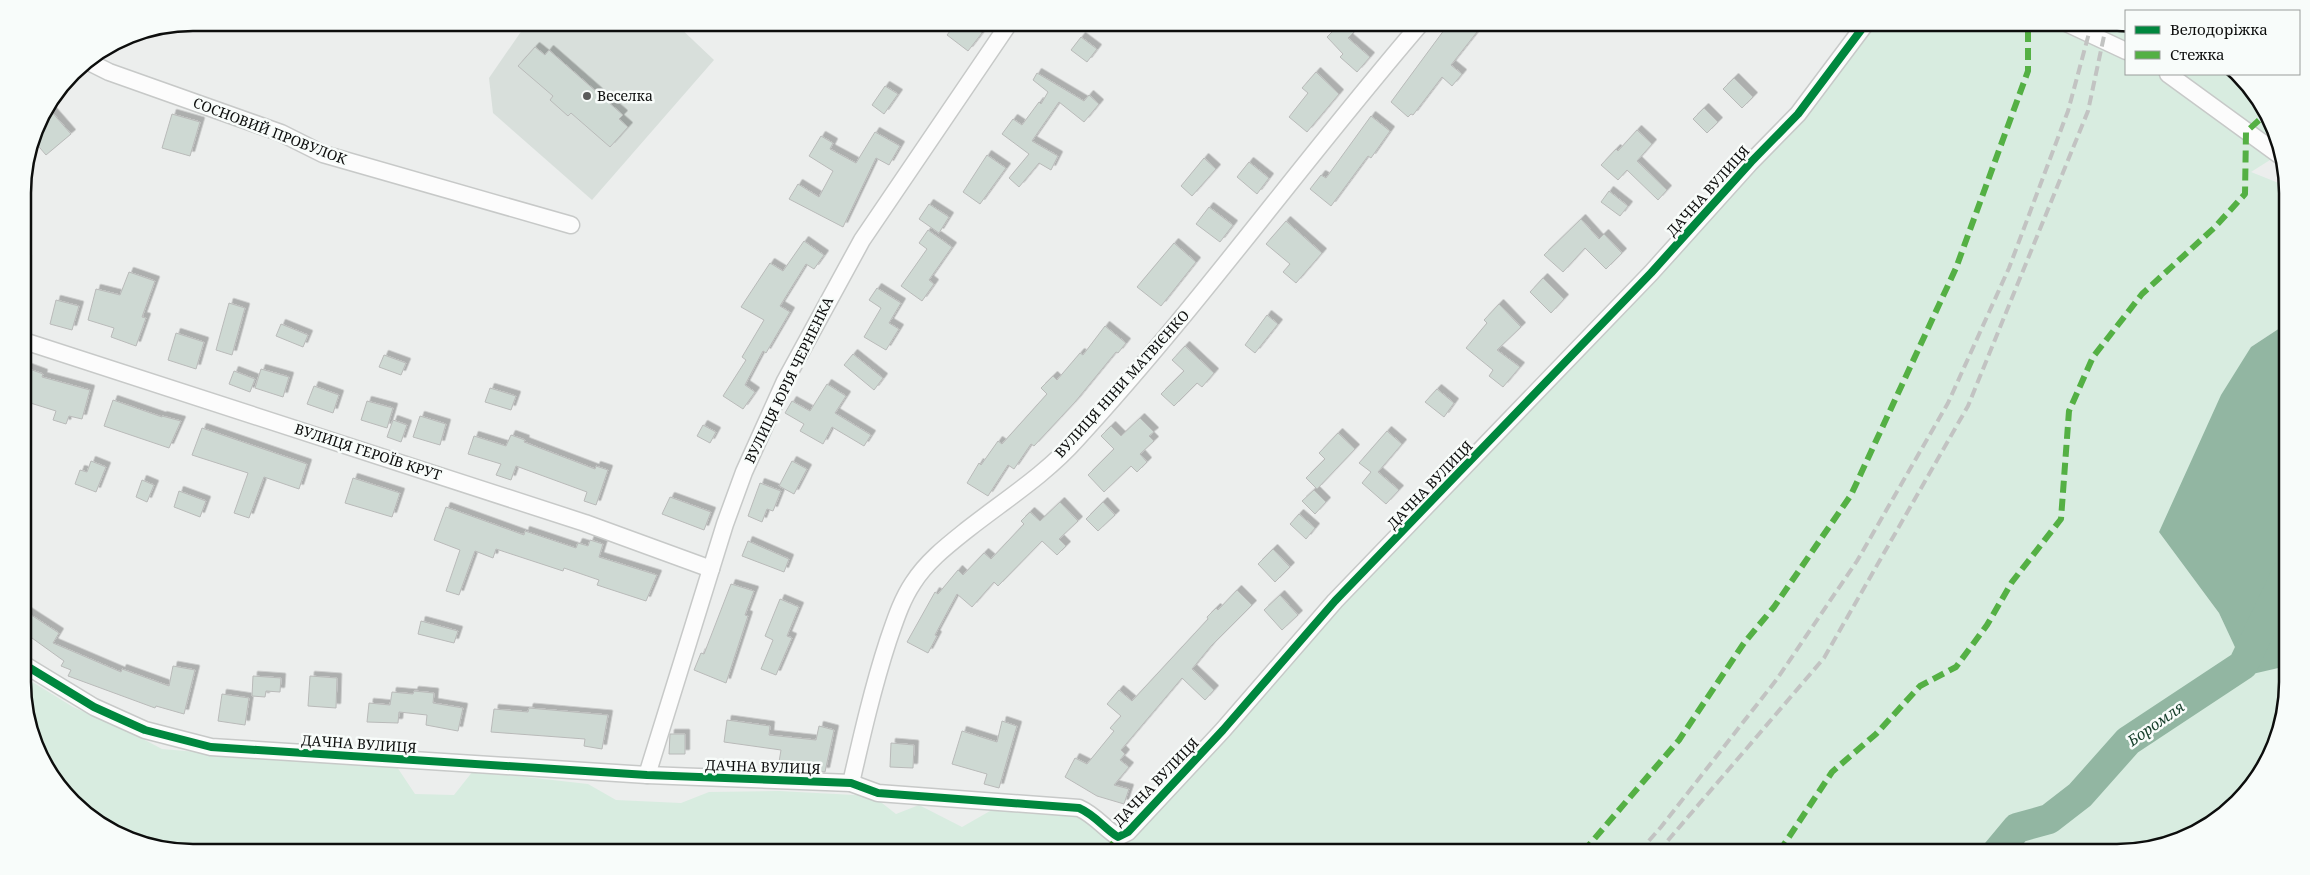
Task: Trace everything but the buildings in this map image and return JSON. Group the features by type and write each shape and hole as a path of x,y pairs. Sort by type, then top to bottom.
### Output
{"street":[{"name":"ВУЛИЦЯ ЮРІЯ ЧЕРНЕНКА","path":"647,774 711,569 744,472 785,381 826,302 862,240 1004,31"},
{"name":"ВУЛИЦЯ НІНИ МАТВІЄНКО","path":"851,782 879,668 900,608 913,582 934,557 1055,461 1076,440 1182,318 1351,105 1414,31"},
{"name":"ДАЧНА ВУЛИЦЯ","path":"31,669 94,707 136,726 211,747 647,774 851,782 878,793 1079,808 1091,813 1105,829 1118,837 1128,832 1223,730 1336,601 1651,274 1751,162 1798,114 1860,31"},
{"path":"2084,31 2125,50"},
{"name":"СОСНОВИЙ ПРОВУЛОК","path":"95,65 109,72 281,133 323,154 571,225"},
{"path":"2169,75 2272,150"},
{"name":"ВУЛИЦЯ ГЕРОЇВ КРУТ","path":"32,343 585,523 711,569"}],"shaded area":[{"name":"Веселка","path":"521,31 683,31 714,60 592,200 493,113 489,78"},
{"path":"1866,31 2125,32 2125,75 2226,75 2251,103 2262,122 2274,157 2251,172 2278,183 2279,329 2251,347 2159,532 2219,613 2248,674 2279,668 2277,702 2273,723 2262,753 2251,772 2231,796 2198,822 2148,841 2127,843 194,844 173,842 142,835 122,827 103,816 87,803 59,772 48,753 34,713 31,681 73,707 126,730 162,749 293,760 395,764 415,794 454,795 473,771 588,784 616,800 681,803 709,792 779,791 873,796 896,814 919,805 962,827 997,807 1084,816 1108,841 1127,842"},
{"path":"2279,329 2279,668 2248,675 2219,613 2159,532 2221,395 2251,347"}],"waterway":[{"name":"Боромля","path":"2004,843 2017,828 2049,819 2080,795 2128,741 2243,665 2279,590"}],"railway":[{"path":"1647,843 1777,679 1857,561 1948,403 2009,268 2068,111 2090,31"},
{"path":"1665,843 1824,658 1968,406 2088,111 2105,31"}],"marked path":[{"path":"1590,843 1679,740 1744,643 1774,607 1851,495 1956,268 2028,71 2028,31"},
{"path":"1785,843 1832,772 1876,734 1920,686 1956,667 1987,625 2012,582 2061,519 2069,411 2093,357 2142,294 2214,228 2245,194 2246,132 2260,119"},
{"path":"1113,844 1118,837"}],"cycle path":[{"path":"31,669 94,707 145,730 211,747 647,775 851,783 878,793 1079,808 1090,814 1118,837 1128,832 1223,730 1335,601 1651,273 1751,162 1798,114 1860,31"}],"place":[{"name":"Веселка","path":"587,96"}]}
